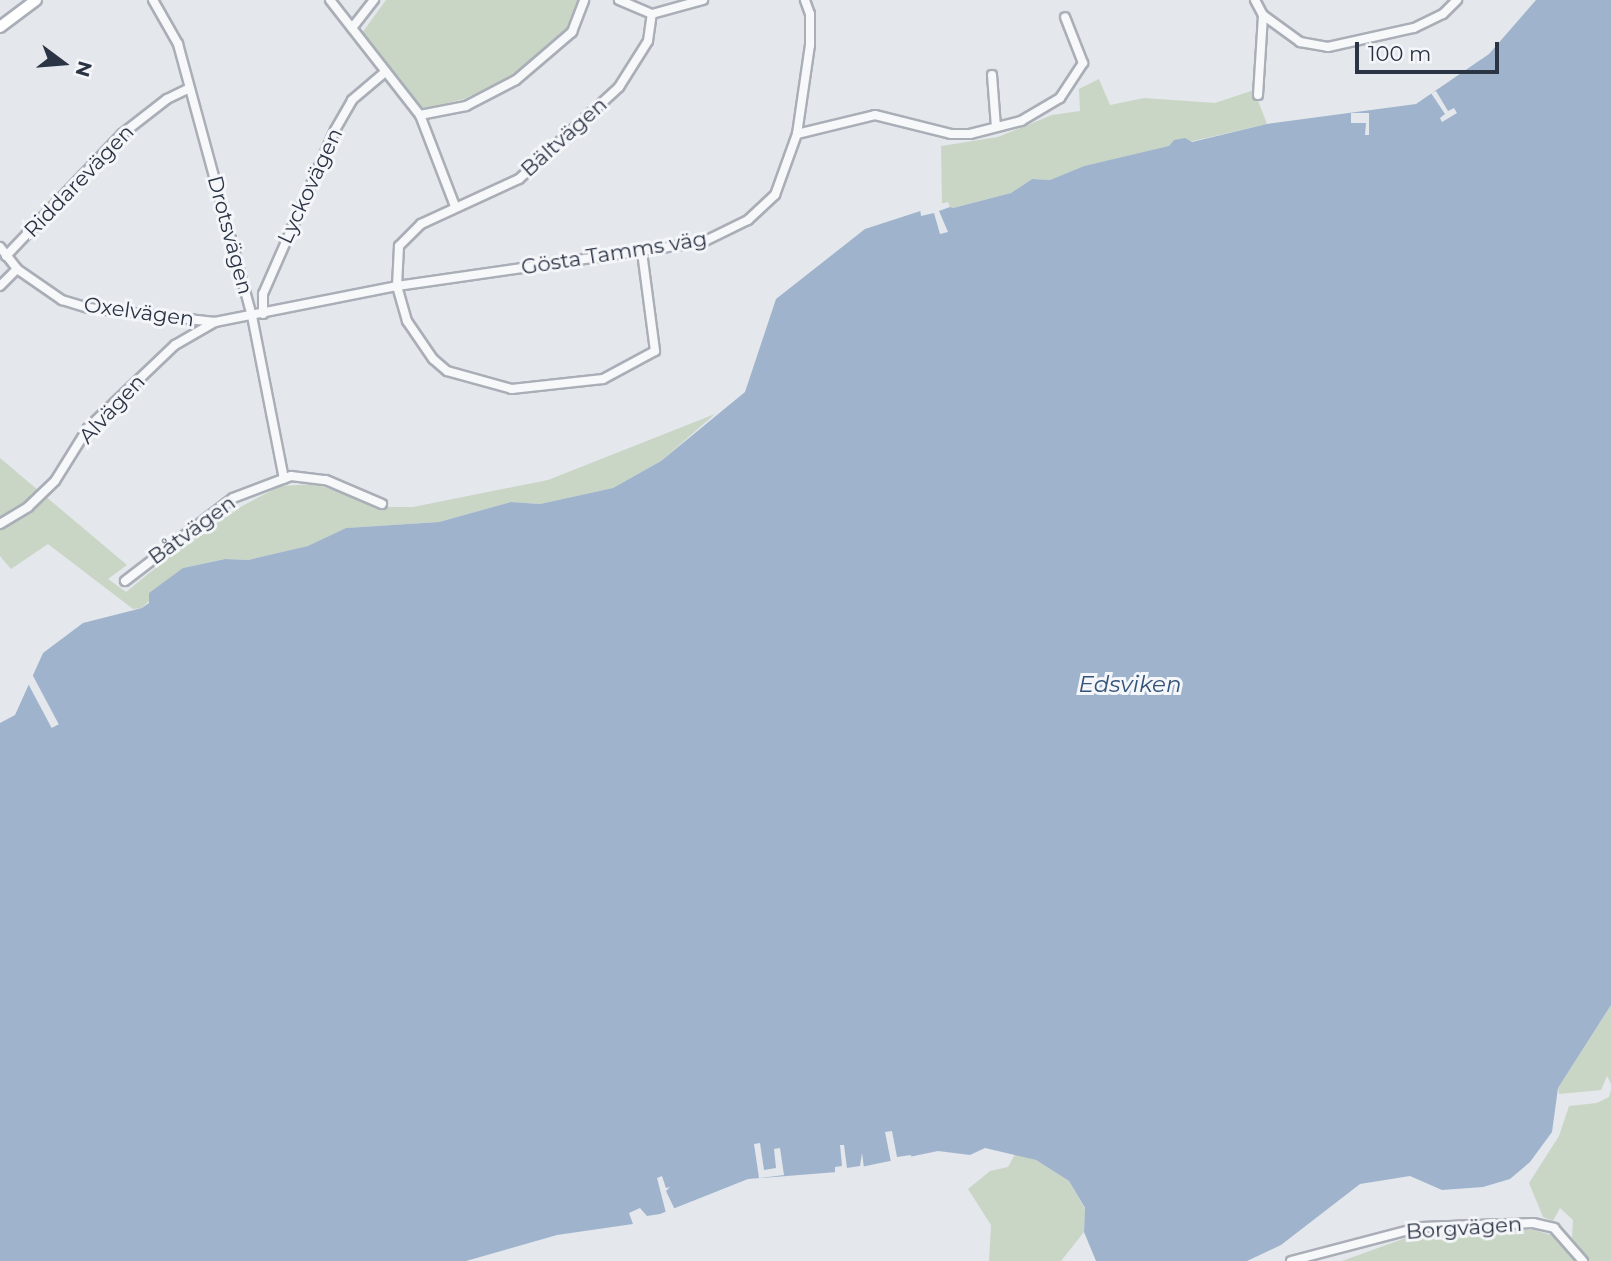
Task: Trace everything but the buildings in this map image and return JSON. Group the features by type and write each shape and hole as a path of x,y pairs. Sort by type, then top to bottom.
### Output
{"street":[{"path":"0,27 36,0"},
{"name":"Drotsvägen","path":"153,0 178,44 253,316 284,479"},
{"path":"330,0 384,73 420,115 455,206"},
{"path":"352,28 374,0"},
{"path":"420,115 466,106 516,80 572,32 584,0"},
{"path":"619,0 652,14 703,0"},
{"name":"Gösta Tamms väg","path":"242,317 397,286 642,253 703,242 763,208 784,177 797,134 810,45 810,14 805,0"},
{"path":"1255,0 1264,15 1300,43 1328,47 1414,28 1443,14 1457,0"},
{"name":"Bältvägen","path":"642,253 655,351 603,379 512,389 447,371 433,359 407,321 397,286 399,246 421,223 519,179 619,87 648,41 652,14"},
{"path":"1258,95 1264,15"},
{"path":"797,134 875,115 951,134 996,127 1047,108 1083,63 1065,17"},
{"name":"Lyckovägen","path":"263,314 267,282 335,130 352,100 384,73"},
{"path":"992,75 996,127"},
{"name":"Riddarevägen","path":"6,256 122,134 167,99 190,88"},
{"name":"Oxelvägen","path":"0,247 17,270 42,290 89,308 215,322"},
{"path":"0,286 17,270"},
{"name":"Alvägen","path":"0,524 28,507 55,481 89,428 174,345 215,322 242,317"},
{"name":"Båtvägen","path":"125,581 233,498 284,479 326,480 382,504"},
{"name":"Borgvägen","path":"1291,1261 1421,1227 1533,1223 1554,1228 1583,1261"}],"green space":[{"path":"386,0 578,0 570,27 508,78 464,99 421,109 362,33"},
{"path":"1099,79 1110,105 1144,98 1215,103 1254,90 1267,124 1084,166 1050,180 1032,179 1011,193 953,208 942,204 941,146 998,137 1052,115 1080,111 1079,89"},
{"path":"715,414 661,461 613,488 540,504 511,502 439,522 346,528 309,546 248,560 224,559 183,568 142,608 133,609 48,544 11,569 0,556 0,458 127,565 108,579 126,592 212,522 280,486 315,484 383,507 413,507 548,480"},
{"path":"1611,1005 1611,1084 1607,1076 1601,1090 1559,1094 1558,1088"},
{"path":"1611,1090 1611,1261 1590,1261 1572,1238 1573,1220 1560,1208 1553,1221 1543,1217 1529,1183 1559,1136 1569,1106 1597,1103 1609,1097"},
{"path":"1015,1154 1036,1160 1069,1181 1085,1209 1084,1232 1061,1261 989,1261 991,1225 968,1189 990,1171 1008,1167"},
{"path":"1535,1230 1557,1237 1576,1261 1342,1261 1422,1232"}],"water":[{"name":"Edsviken","path":"1536,0 1611,0 1611,1005 1558,1088 1552,1132 1530,1162 1510,1179 1483,1187 1442,1190 1410,1176 1360,1184 1281,1245 1247,1261 1096,1261 1084,1232 1085,1208 1069,1181 1036,1160 985,1148 970,1155 938,1151 837,1172 748,1179 660,1214 647,1216 640,1208 629,1213 633,1224 557,1235 466,1261 0,1261 0,723 15,715 43,653 83,623 142,608 149,603 149,593 183,568 225,559 248,560 308,546 346,528 439,522 511,502 540,504 613,488 661,461 745,392 776,299 865,229 942,204 953,208 1011,193 1032,179 1050,180 1084,166 1169,146 1174,140 1185,138 1192,142 1267,124 1416,104 1489,54"}],"pier":[{"path":"1436,91 1448,111 1454,108 1457,113 1442,122 1440,118 1445,114 1431,93"},
{"path":"1351,113 1369,113 1369,135 1365,135 1366,123 1351,123"},
{"path":"948,202 950,207 939,211 948,232 940,234 934,213 921,216 920,209"},
{"path":"32,674 59,724 52,728 25,678"},
{"path":"892,1131 897,1157 911,1155 912,1159 891,1162 885,1132"},
{"path":"760,1143 764,1170 776,1168 774,1149 780,1148 784,1175 759,1178 754,1144"},
{"path":"840,1145 844,1145 847,1168 860,1166 862,1153 864,1168 835,1173 835,1167 842,1166"},
{"path":"662,1176 666,1188 670,1187 666,1191 675,1210 666,1213 657,1178"}]}
